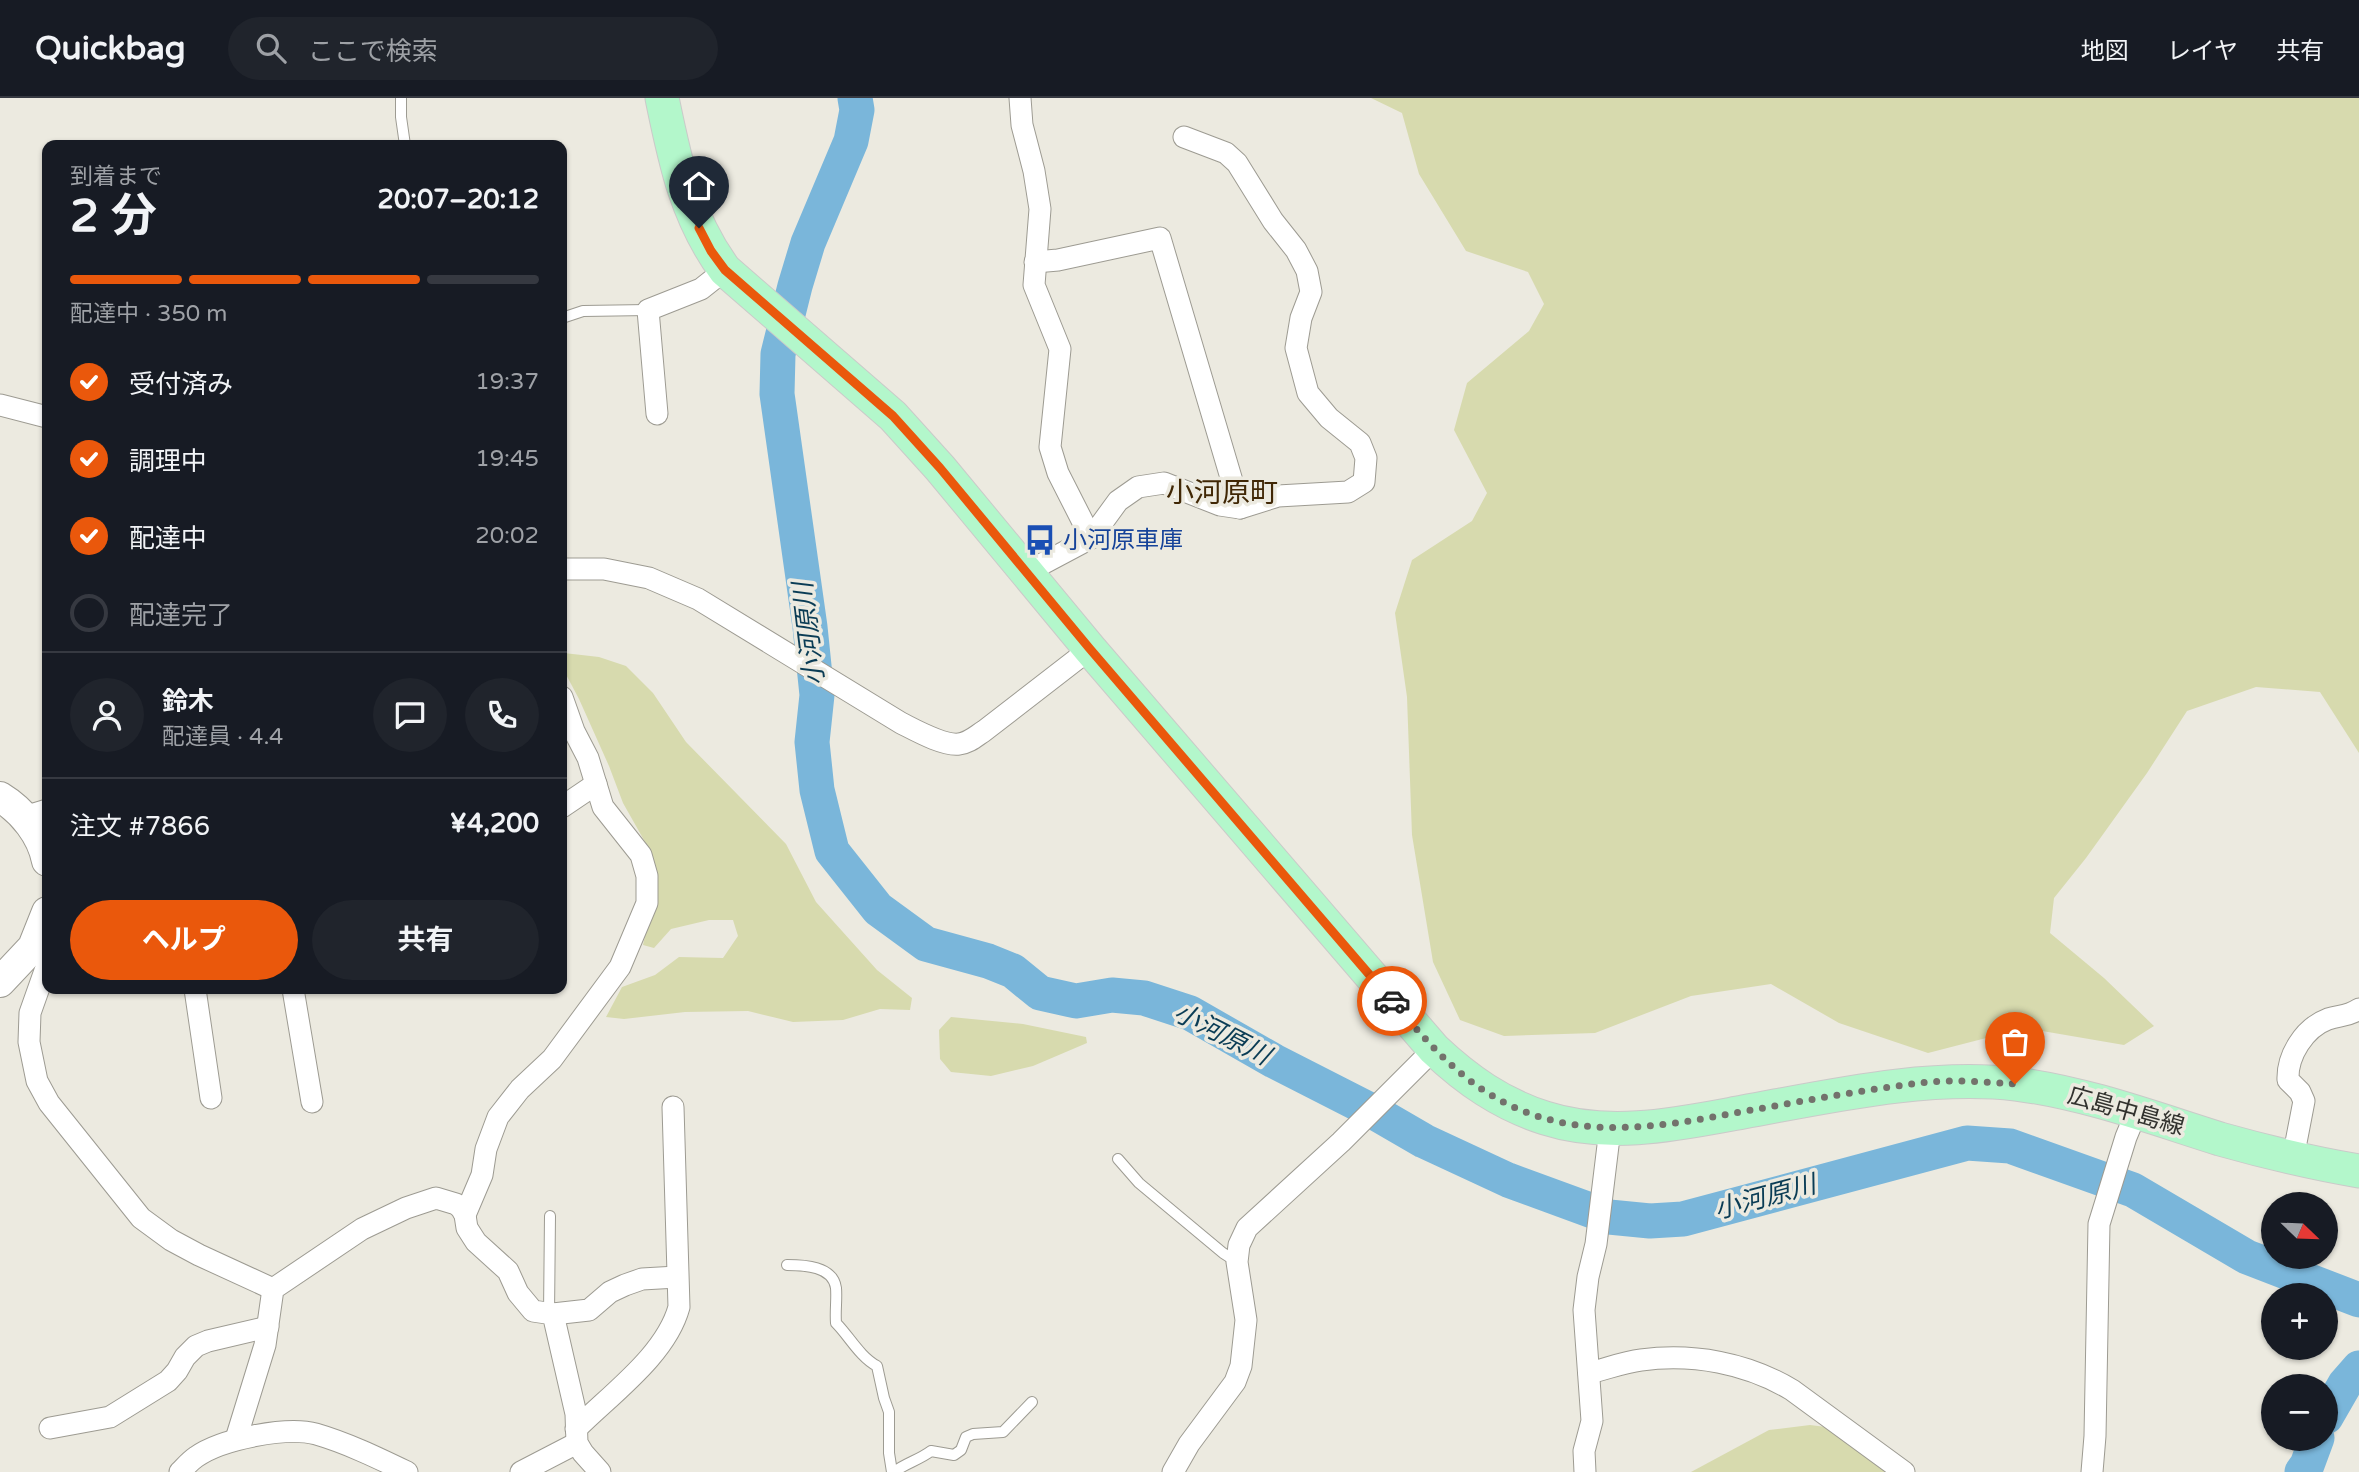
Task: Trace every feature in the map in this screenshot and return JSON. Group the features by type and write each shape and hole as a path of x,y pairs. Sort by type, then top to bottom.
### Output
{"main road":[{"name":"広島中島線","path":"662,98 675,162 688,205 711,251 725,270 893,416 1434,1049 1484,1091 1546,1119 1610,1129 1676,1124 1921,1083 1989,1082 2064,1092 2131,1125 2359,1171"},
{"path":"0,797 35,813 42,838"},
{"path":"0,982 33,947 42,924"}],"street":[{"path":"1020,98 1022,125 1040,209 1034,285 1060,349 1050,447 1058,473 1091,538"},
{"path":"1027,572 1091,538 1118,501 1138,487 1164,483 1220,505 1240,508 1278,496 1348,492 1364,482 1366,458 1360,443 1329,418 1308,393 1296,348 1301,318 1311,292 1307,271 1296,250 1273,221 1237,163 1226,153 1184,137"},
{"path":"1035,262 1058,260 1160,238 1240,508"},
{"path":"657,414 648,310 701,289 725,270"},
{"path":"0,405 42,415"},
{"path":"567,569 604,569 649,578 698,599 901,723 957,745 984,731 1090,649"},
{"path":"465,1215 482,1175 486,1150 498,1117 520,1089 566,1041 620,967 647,903 647,876 641,855 603,807 588,758 567,711"},
{"path":"567,804 596,785"},
{"path":"42,979 30,1013 29,1042 37,1081 49,1103 141,1217 190,1250 273,1289"},
{"path":"196,994 211,1098"},
{"path":"294,994 312,1102"},
{"path":"2293,1158 2304,1101 2300,1092 2288,1080 2287,1069 2302,1037 2316,1024 2350,1015 2359,1009"},
{"path":"1173,1472 1189,1444 1235,1382 1241,1366 1247,1320 1237,1262 1239,1245 1247,1228 1341,1142 1434,1049"},
{"path":"521,1472 577,1436 674,1325 679,1307 673,1107"},
{"path":"2092,1472 2099,1224 2131,1125"},
{"path":"1584,1472 1584,1451 1592,1421 1584,1310 1596,1244 1610,1129"},
{"path":"236,1439 265,1345 273,1289 362,1229 405,1208 436,1198 456,1204 465,1215 467,1228 476,1242 508,1271 518,1293 533,1311 551,1314 589,1310 610,1292 625,1285 642,1279 677,1277"},
{"path":"551,1314 576,1414 577,1436 583,1453 600,1472"},
{"path":"50,1428 110,1417 168,1381 196,1346 208,1340 268,1327"},
{"path":"1589,1373 1640,1360 1690,1357 1739,1367 1772,1378 1791,1390 1904,1472"},
{"path":"180,1472 195,1457 236,1439 294,1432 316,1434 407,1472"}],"lane":[{"path":"401,98 404,140"},
{"path":"567,316 583,312 648,310"},
{"path":"1118,1159 1139,1183 1223,1254 1237,1262"},
{"path":"550,1216 551,1314"},
{"path":"787,1265 814,1266 832,1279 836,1286 836,1323 869,1362 877,1366 890,1412 889,1453 893,1472 931,1451 954,1455 961,1450 966,1437 973,1434 1003,1432 1032,1402"}],"green space":[{"path":"1371,98 2359,98 2359,753 2320,692 2256,687 2187,711 2147,773 2054,898 2050,933 2104,978 2154,1026 2124,1045 2025,1028 1928,1053 1839,1023 1771,984 1691,996 1595,1033 1504,1036 1460,1020 1433,962 1412,835 1407,697 1395,613 1412,560 1472,521 1487,493 1454,430 1467,383 1529,331 1544,304 1528,272 1466,251 1419,174 1402,113"},
{"path":"567,653 599,657 626,666 653,693 686,742 786,844 816,902 877,970 912,998 910,1010 880,1009 843,1020 793,1022 748,1011 685,1012 624,1019 606,1017 622,987 655,975 679,957 723,958 738,936 733,920 709,920 671,929 654,948 643,945 655,890 649,849 623,803 567,676"},
{"path":"951,1017 1023,1024 1086,1037 1087,1043 1033,1066 991,1076 951,1072 940,1059 939,1030"},
{"path":"1810,1425 1834,1428 1892,1472 1691,1472 1769,1430"}],"waterway":[{"name":"小河原川","path":"855,98 857,110 851,141 808,243 795,286 778,354 777,394 817,695 812,742 817,790 832,851 878,909 926,944 988,961 1013,971 1040,993 1076,1001 1112,995 1144,998 1190,1013 1424,1141 1508,1180 1609,1217 1650,1221 1683,1219 1967,1143 2010,1146 2133,1190 2247,1257 2359,1300"},
{"path":"2338,1396 2359,1368"},
{"path":"2302,1472 2312,1451"}],"way so far":[{"path":"1392,1001 1434,1049 1484,1091 1546,1119 1574,1125 1610,1129 1676,1124 1921,1083 1976,1081 2015,1084"}],"place":[{"name":"小河原車庫","path":"1040,540"}],"district":[{"name":"小河原町","path":"1222,493"}],"route":[{"path":"699,228 725,270 893,416 940,468 1090,649 1392,1001"}]}
